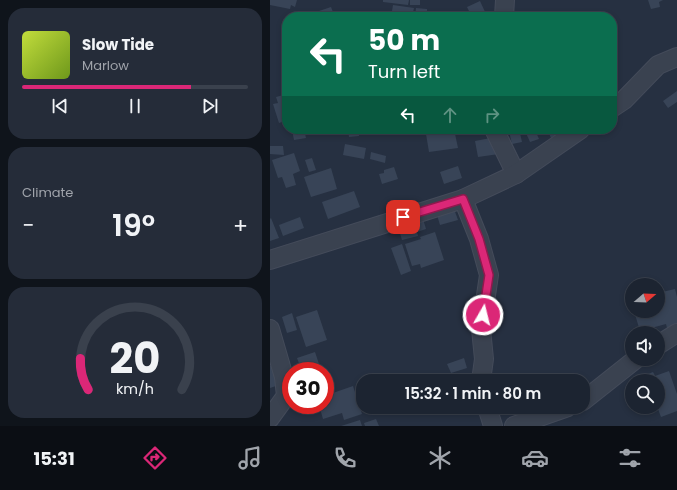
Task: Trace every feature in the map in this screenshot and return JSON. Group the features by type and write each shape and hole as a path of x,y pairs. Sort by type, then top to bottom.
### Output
{"street":[{"path":"504,12 505,0"},
{"path":"617,105 624,100 658,65 677,57"},
{"path":"496,134 516,174"},
{"path":"270,260 463,199 516,174 574,134"},
{"path":"463,199 479,239 489,275 481,329 484,359 483,374"},
{"path":"270,329 284,377 286,396 270,418"},
{"path":"665,341 677,333"},
{"path":"590,395 627,366"},
{"path":"489,414 493,426"},
{"path":"514,426 548,414"}],"building":[{"path":"270,0 297,0 295,7 291,5 290,9 270,5"},
{"path":"383,0 409,0 408,5 383,2"},
{"path":"410,0 420,0 420,5 410,5"},
{"path":"648,0 663,0 659,2 660,7 651,9"},
{"path":"480,1 485,12 470,12 467,7"},
{"path":"393,5 414,8 413,12 392,12"},
{"path":"331,7 333,12 319,12"},
{"path":"416,8 427,9 427,12 416,12"},
{"path":"677,91 677,102 668,108 663,101"},
{"path":"282,95 282,122 279,123 273,104 278,103 276,97"},
{"path":"293,134 305,134 306,138 294,140"},
{"path":"349,134 359,134 359,136 349,137"},
{"path":"426,134 455,134 458,148 429,152"},
{"path":"510,134 520,134 522,142 512,144"},
{"path":"526,134 537,134 539,139 530,142"},
{"path":"549,134 560,134 551,138"},
{"path":"496,137 499,154 478,157 475,141"},
{"path":"345,144 366,148 364,159 343,155"},
{"path":"270,146 283,146 284,155 270,154"},
{"path":"371,152 386,156 385,163 370,159"},
{"path":"294,153 300,171 293,174 296,185 286,188 282,177 278,178 272,160"},
{"path":"312,158 316,170 309,172 305,160"},
{"path":"458,166 462,178 444,184 440,172"},
{"path":"394,167 398,179 382,184 379,174 384,173 384,170"},
{"path":"331,168 337,189 311,197 304,177"},
{"path":"354,191 360,207 328,219 322,202"},
{"path":"454,209 458,220 440,225 437,215"},
{"path":"300,217 304,228 283,236 279,225"},
{"path":"271,218 279,238 270,241 270,219"},
{"path":"423,219 426,229 417,232 418,236 402,240 398,227"},
{"path":"435,232 444,260 421,268 420,264 412,266 405,244 421,239 420,237"},
{"path":"402,244 411,271 401,275 391,248"},
{"path":"675,289 677,297 677,330 668,332 666,324 659,326 638,326 636,318 665,318 665,291"},
{"path":"317,310 327,340 306,347 296,317"},
{"path":"292,313 297,330 287,333 282,317"},
{"path":"315,352 318,362 299,362 297,358"},
{"path":"464,358 467,368 451,373 447,364"},
{"path":"278,363 282,374 282,384 270,388 270,366"},
{"path":"669,371 677,394 677,411 661,417 660,414 665,414 665,374 661,374"},
{"path":"353,386 356,395 356,414 362,414 344,420 342,413 323,419 322,414 334,414 334,393"},
{"path":"376,419 379,426 365,426 364,423"},
{"path":"360,420 362,426 341,426"}],"route":[{"path":"403,217 463,199 479,239 489,275 483,315"}]}
